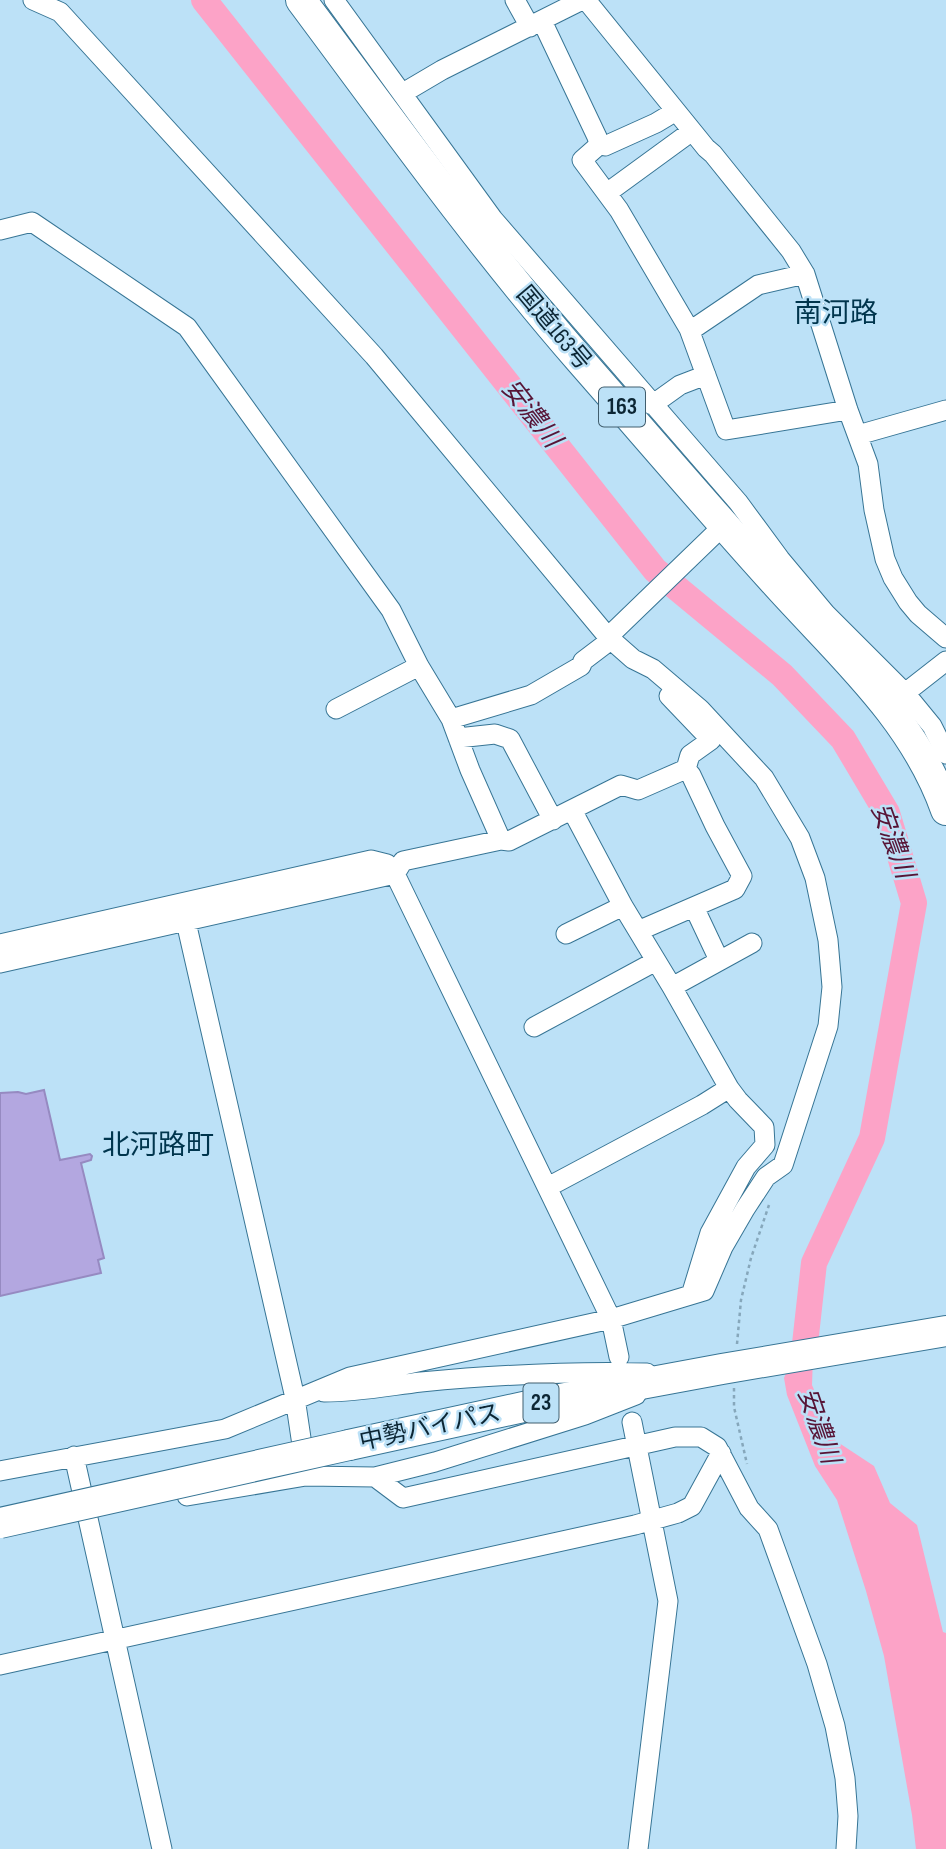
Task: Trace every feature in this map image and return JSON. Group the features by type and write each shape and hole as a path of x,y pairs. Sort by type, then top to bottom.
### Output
{"highway":[{"name":"国道163号","path":"301,0 514,282 725,533 887,705 918,752 946,810"},
{"name":"中勢バイパス","path":"0,1523 560,1399 946,1331"}],"street":[{"path":"33,0 60,12 287,258 432,423 611,636 711,740 690,755 686,769"},
{"path":"334,0 493,219 738,502 780,559 827,614 905,692 932,726 946,754"},
{"path":"515,0 536,24 578,94 599,145"},
{"path":"403,93 443,70 584,0 713,154 805,274 868,464 882,548 893,578 918,614 946,638"},
{"path":"599,145 605,146 676,111"},
{"path":"607,193 692,131"},
{"path":"599,145 582,160 607,193 690,331 726,430 848,410"},
{"path":"0,230 32,222 187,327 391,610 455,729 501,840"},
{"path":"690,331 758,285 805,274"},
{"path":"658,412 680,385 706,374"},
{"path":"858,435 946,410"},
{"path":"455,729 531,695 581,666 583,661 725,533 744,533 663,429 658,412"},
{"path":"0,1471 225,1429 350,1377 611,1318 704,1292 723,1247 745,1209 766,1177 783,1166 828,1026 832,998 831,968 815,878 800,838 764,778 700,709 653,669 633,659"},
{"path":"905,692 946,661"},
{"path":"336,709 419,666"},
{"path":"455,729 495,734 510,740 553,820"},
{"path":"0,963 395,874 403,861 501,840 509,841 621,785 638,790 686,769"},
{"path":"638,931 736,889 742,876 686,769"},
{"path":"572,810 623,906 729,1088 764,1127 765,1145 746,1167 710,1233 691,1296"},
{"path":"0,944 371,860 387,864 395,874 611,1318 619,1357"},
{"path":"566,934 623,906"},
{"path":"694,907 719,960"},
{"path":"186,922 295,1398 306,1476"},
{"path":"672,988 752,943"},
{"path":"534,1027 656,961"},
{"path":"548,1187 729,1088"},
{"path":"315,1392 346,1392 421,1382 588,1371 690,1375"},
{"path":"0,1536 201,1493 306,1476 375,1477 435,1462 585,1415 690,1375"},
{"path":"632,1422 668,1601 638,1849"},
{"path":"375,1477 403,1498 675,1437 701,1437 717,1447 749,1508 768,1529 817,1664 835,1726 845,1778 848,1816 846,1849"},
{"path":"0,1665 678,1513 692,1506 721,1453"},
{"path":"74,1456 162,1849"}],"path":[{"path":"748,1466 734,1407 735,1367 741,1300 751,1258 769,1205"}],"water":[{"path":"815,1302 812,1385 836,1441 874,1466 890,1503 917,1525 943,1632 946,1633 946,1849 916,1849 884,1656 866,1591 837,1500 815,1466 787,1395 784,1378"}],"building":[{"path":"44,1090 60,1160 90,1154 92,1156 91,1160 81,1163 104,1258 98,1260 101,1273 0,1296 0,1093 26,1094"}],"waterway":[{"name":"安濃川","path":"204,0 655,570 782,675 843,739 887,813 914,903 872,1138 814,1263 804,1353"}],"district":[{"name":"南河路","path":"836,313"},
{"name":"北河路町","path":"158,1145"}]}
